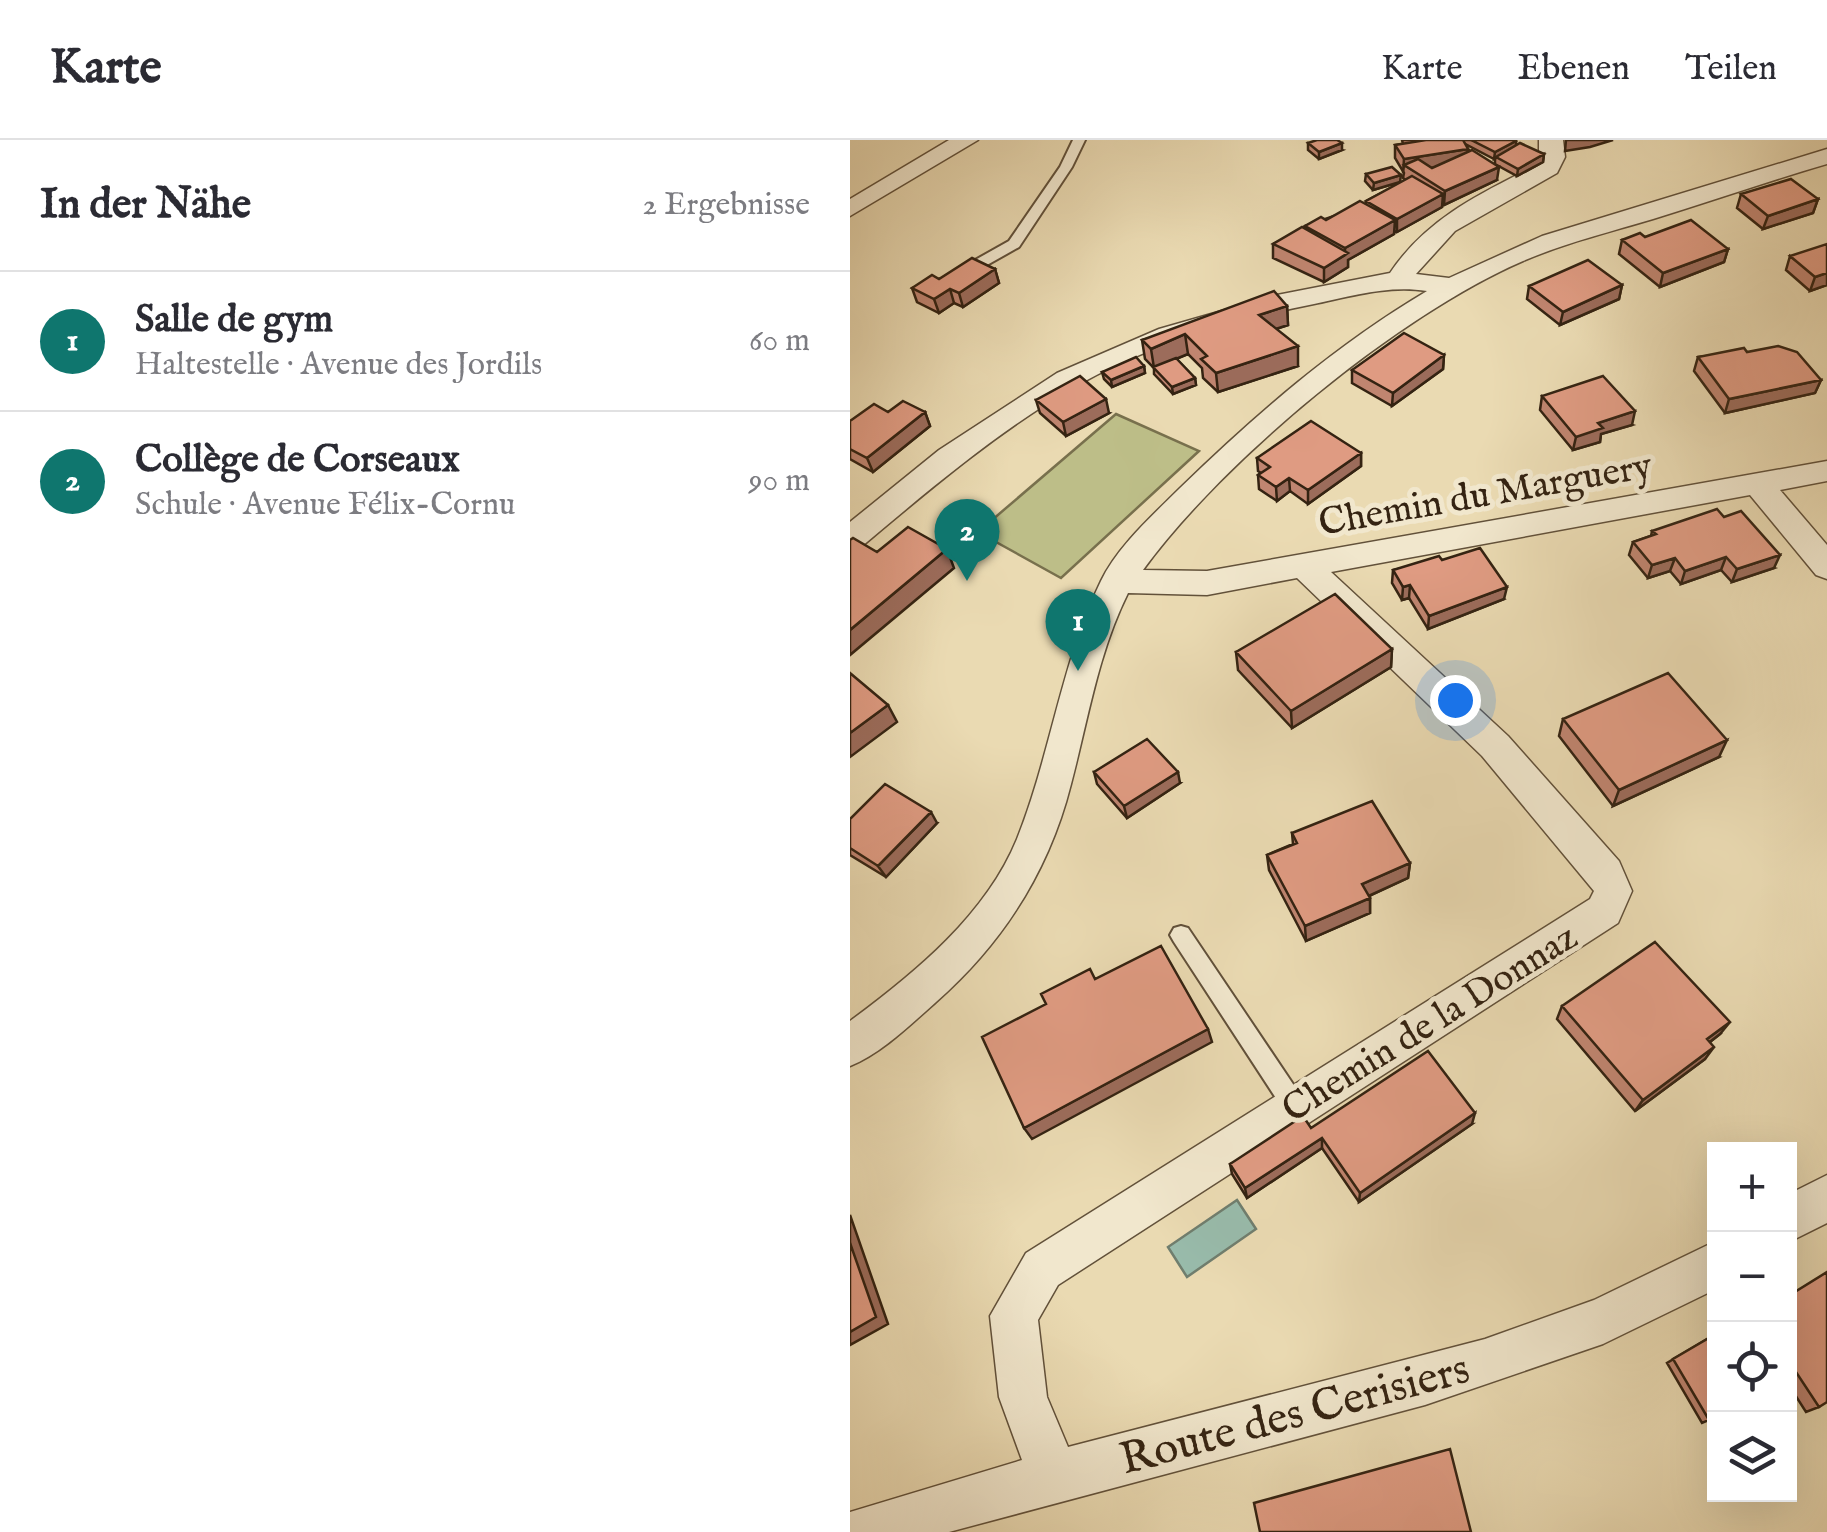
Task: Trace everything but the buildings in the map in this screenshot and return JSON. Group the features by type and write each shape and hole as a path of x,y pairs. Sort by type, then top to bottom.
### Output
{"street":[{"path":"850,209 966,140"},
{"path":"1399,279 1411,258 1446,224 1549,168 1553,157 1551,140"},
{"path":"850,1046 901,1009 955,957 1004,900 1034,842 1078,671 1118,581 1175,511 1250,438 1338,366 1453,287 1498,263 1560,239 1827,156"},
{"path":"850,538 950,456 1067,379 1169,336 1259,308 1399,279 1453,287"},
{"name":"Chemin du Marguery","path":"1118,581 1207,582 1827,470"},
{"path":"1758,484 1827,566"},
{"name":"Chemin de la Donnaz","path":"1053,1474 1023,1398 1014,1316 1042,1269 1604,911 1613,891 1606,873 1495,746 1304,566"},
{"path":"1797,1216 1827,1198"},
{"name":"Route des Cerisiers","path":"864,1532 1053,1474 1439,1378 1578,1331 1707,1267"}],"lane":[{"path":"942,286 1014,244 1066,167 1078,140"},
{"path":"1181,935 1295,1107"}],"green space":[{"path":"1116,414 1199,451 1061,578 978,532"}],"shaded area":[{"path":"1237,1200 1256,1229 1187,1277 1168,1247"}],"place":[{"name":"Collège de Corseaux","path":"967,581"},
{"name":"Salle de gym","path":"1078,671"}]}
